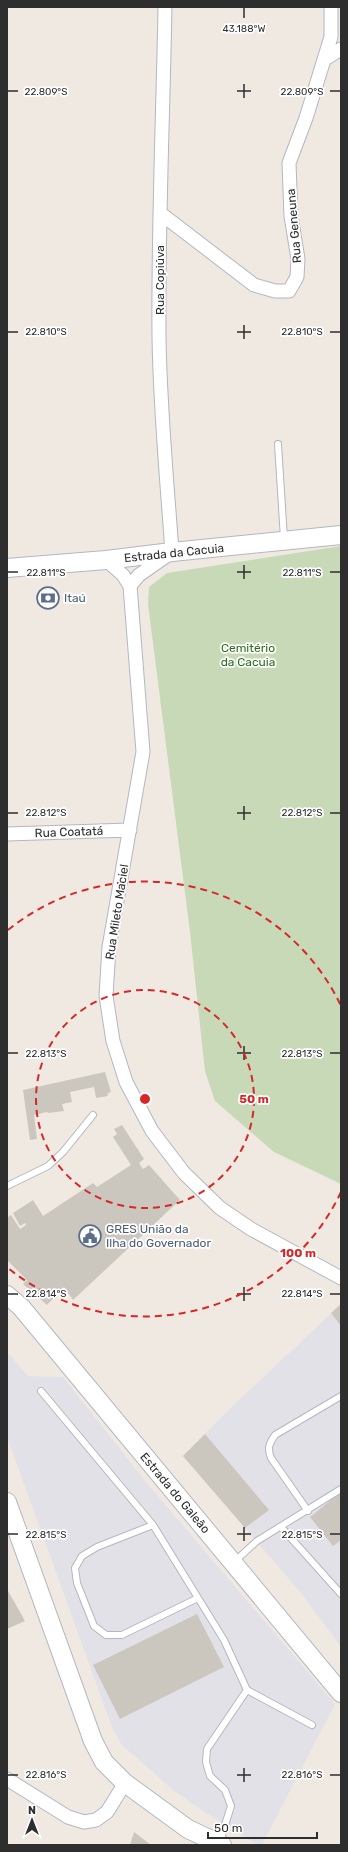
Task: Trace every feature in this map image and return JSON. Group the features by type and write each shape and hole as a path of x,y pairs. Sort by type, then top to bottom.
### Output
{"main road":[{"name":"Estrada da Cacuia","path":"7,568 106,560 341,535"},
{"name":"Estrada do Galeão","path":"7,1295 14,1306 233,1563 341,1693"},
{"path":"7,1502 93,1741 104,1762 125,1783 188,1829 221,1844"}],"street":[{"name":"Rua Copiúva","path":"165,7 160,213 159,338 172,552"},
{"path":"325,59 331,37 331,7"},
{"path":"325,59 341,49"},
{"name":"Rua Geneuna","path":"160,213 254,285 275,291 289,291 297,277 298,259 291,216 289,163 325,59"},
{"path":"106,560 123,575 130,586 139,575 172,552"},
{"name":"Rua Mileto Maciel","path":"130,586 142,752 109,947 106,996 113,1041 126,1082 152,1131 184,1173 220,1208 251,1228 341,1278"},
{"name":"Rua Coatatá","path":"7,834 130,830"},
{"path":"7,1779 68,1817 84,1822 96,1820 107,1812 125,1783"}],"lane":[{"path":"278,444 285,541"},
{"path":"7,1186 48,1166 63,1152 93,1115"},
{"path":"41,1391 153,1525 224,1640 247,1690 312,1725"},
{"path":"308,1511 270,1458 268,1451 270,1443 275,1435 341,1396"},
{"path":"233,1563 257,1541 341,1490"},
{"path":"153,1525 97,1548 82,1556 75,1568 76,1583 94,1626 106,1634 122,1635 198,1598"},
{"path":"281,1527 341,1594"},
{"path":"221,1844 231,1806 225,1790 210,1776 206,1762 207,1750 247,1690"}],"shaded area":[{"path":"341,1304 341,1647 301,1593 183,1456 219,1419"},
{"path":"7,1352 28,1376 63,1377 146,1482 335,1704 262,1845 258,1845 206,1813 174,1791 122,1745 112,1727 7,1437"}],"green space":[{"name":"Cemitério da Cacuia","path":"341,546 341,1184 274,1152 215,1101 205,1071 190,932 148,604 149,587 167,573"}],"building":[{"path":"105,1072 111,1092 107,1094 108,1096 96,1098 94,1087 70,1092 72,1102 62,1104 64,1111 47,1112 34,1115 37,1139 30,1140 23,1090"},
{"path":"122,1125 144,1159 139,1163 143,1169 149,1165 180,1200 73,1300 64,1287 47,1305 23,1284 27,1280 7,1260 7,1218 11,1215 20,1229 26,1225 25,1223 20,1226 13,1213 33,1200 43,1216 93,1183 97,1187 131,1165 113,1137 117,1134 114,1129"},
{"path":"341,1304 341,1326 331,1313"},
{"path":"205,1434 269,1510 245,1528 183,1456"},
{"path":"341,1492 341,1540 333,1546 310,1517"},
{"path":"7,1589 25,1621 7,1629"},
{"path":"197,1614 224,1667 120,1719 93,1665"},
{"path":"134,1832 151,1845 130,1845"}],"place":[{"name":"Itaú","path":"48,598"},
{"name":"GRES União da Ilha do Governador","path":"90,1236"}]}
